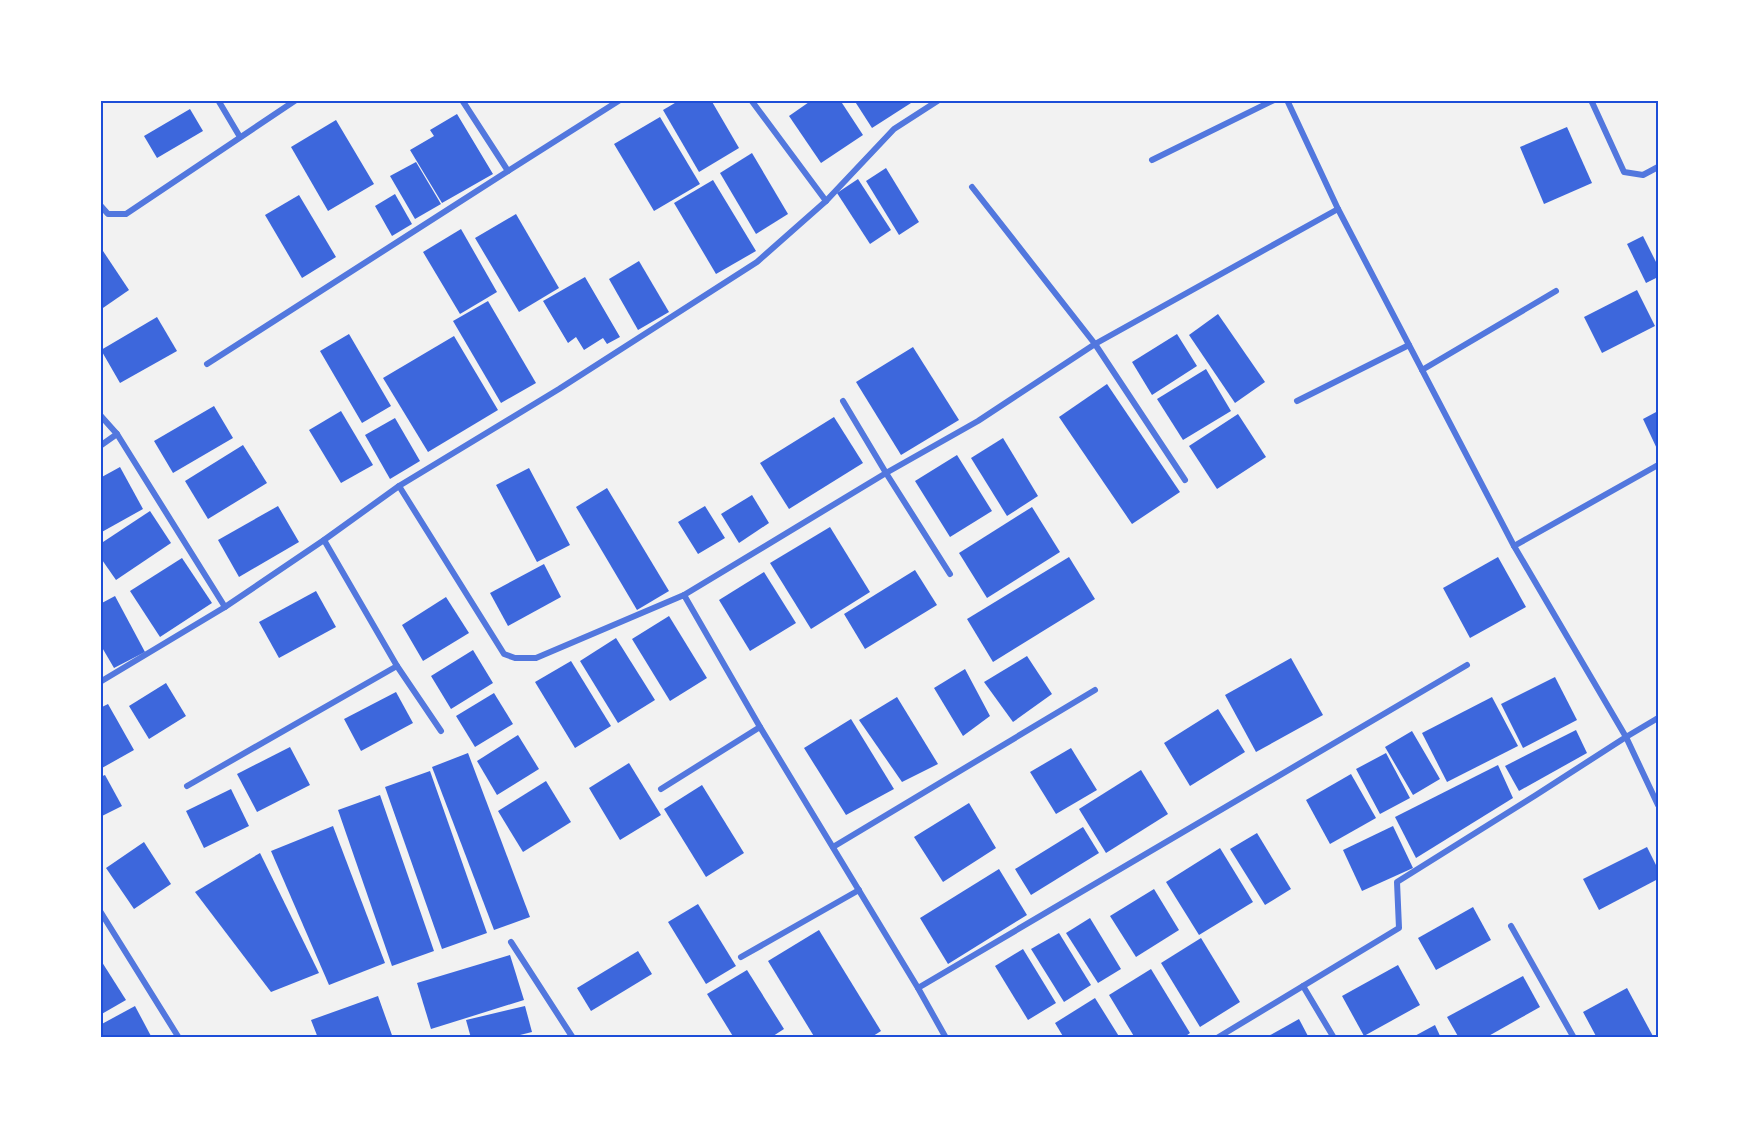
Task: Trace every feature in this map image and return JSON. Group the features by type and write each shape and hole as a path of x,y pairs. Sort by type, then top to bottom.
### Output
{"street":[{"path":"218,100 240,137"},
{"path":"100,205 108,214 126,214 296,100"},
{"path":"462,100 508,171"},
{"path":"207,364 620,100"},
{"path":"752,100 826,201"},
{"path":"100,682 225,607 399,486 559,389 757,262 826,201 894,129 939,100"},
{"path":"1152,160 1274,100"},
{"path":"1287,100 1338,208 1514,546 1626,737 1659,805"},
{"path":"1591,100 1624,172 1643,175 1659,167"},
{"path":"972,187 1095,344 1185,480"},
{"path":"399,486 504,654 515,658 536,658 684,595 886,473 978,422 1095,344 1338,208"},
{"path":"1422,370 1556,291"},
{"path":"1297,401 1409,345"},
{"path":"843,401 950,574"},
{"path":"100,415 117,434 225,607"},
{"path":"100,446 117,434"},
{"path":"1514,546 1659,465"},
{"path":"324,540 397,666 441,731"},
{"path":"684,595 946,1038"},
{"path":"918,988 1467,665"},
{"path":"187,786 397,666"},
{"path":"833,847 1095,690"},
{"path":"1217,1038 1399,928 1396,882 1659,718"},
{"path":"661,789 760,727"},
{"path":"741,957 859,890"},
{"path":"100,910 179,1038"},
{"path":"1511,926 1574,1038"},
{"path":"511,942 573,1038"},
{"path":"1304,986 1334,1038"}],"building":[{"path":"680,100 711,100 739,148 699,172 663,110"},
{"path":"812,100 840,100 863,135 821,163 789,116"},
{"path":"854,100 910,100 911,103 872,128"},
{"path":"190,109 203,131 157,158 144,136"},
{"path":"457,114 493,174 442,203 410,150 434,136 430,130"},
{"path":"660,117 700,184 654,211 614,144"},
{"path":"336,120 374,184 328,211 291,147"},
{"path":"1567,127 1592,183 1544,204 1520,147"},
{"path":"752,153 788,214 756,234 720,173"},
{"path":"416,162 441,204 415,219 390,176"},
{"path":"886,168 919,222 899,235 866,181"},
{"path":"858,179 891,230 870,244 837,193"},
{"path":"713,180 756,251 716,274 674,203"},
{"path":"395,194 412,224 392,236 375,206"},
{"path":"299,195 336,257 302,278 265,215"},
{"path":"516,214 559,288 519,312 475,238"},
{"path":"461,229 497,292 460,314 423,252"},
{"path":"1643,236 1658,266 1658,277 1646,283 1627,244"},
{"path":"103,251 129,290 100,310 100,252"},
{"path":"639,261 669,312 638,330 609,279"},
{"path":"585,277 620,337 607,344 603,338 584,350 576,337 568,343 543,301"},
{"path":"1637,290 1655,326 1602,353 1584,317"},
{"path":"488,301 536,383 501,403 453,321"},
{"path":"1218,314 1265,382 1235,403 1189,335"},
{"path":"157,317 177,351 120,383 101,350"},
{"path":"349,334 391,406 362,423 320,351"},
{"path":"1177,334 1197,366 1152,395 1132,362"},
{"path":"454,336 498,410 428,452 383,378"},
{"path":"913,347 959,420 901,455 856,382"},
{"path":"1206,369 1231,411 1183,440 1157,399"},
{"path":"1107,384 1180,492 1132,524 1059,417"},
{"path":"214,406 233,438 173,473 154,441"},
{"path":"341,411 373,465 341,483 309,430"},
{"path":"1658,411 1658,451 1643,419"},
{"path":"1238,414 1266,457 1217,489 1189,446"},
{"path":"834,417 863,463 789,509 760,463"},
{"path":"395,418 420,461 390,479 365,435"},
{"path":"1003,438 1038,496 1007,516 971,458"},
{"path":"243,445 267,483 208,519 185,481"},
{"path":"957,455 992,511 950,537 915,481"},
{"path":"120,467 143,509 100,533 100,478"},
{"path":"529,468 570,545 537,562 496,485"},
{"path":"607,488 669,591 637,610 576,507"},
{"path":"752,495 769,523 739,543 721,514"},
{"path":"278,506 299,542 239,577 218,540"},
{"path":"705,506 725,538 698,554 678,522"},
{"path":"1032,507 1060,552 987,598 959,553"},
{"path":"150,511 171,543 116,580 100,557 100,544"},
{"path":"830,527 870,592 811,629 770,563"},
{"path":"1069,557 1095,599 993,662 967,619"},
{"path":"1498,557 1526,607 1470,638 1443,588"},
{"path":"182,558 212,603 160,637 130,591"},
{"path":"544,564 561,597 508,626 490,593"},
{"path":"915,570 937,605 865,649 844,614"},
{"path":"764,572 796,623 750,651 719,600"},
{"path":"316,591 336,627 279,658 259,622"},
{"path":"115,596 145,652 114,668 100,644 100,604"},
{"path":"446,597 469,633 423,661 402,625"},
{"path":"669,616 707,678 670,701 632,639"},
{"path":"616,638 655,700 618,723 580,661"},
{"path":"473,650 493,683 451,709 431,676"},
{"path":"1027,656 1052,694 1013,722 984,682"},
{"path":"1291,658 1323,715 1256,752 1225,695"},
{"path":"571,661 611,726 575,748 535,682"},
{"path":"965,669 990,716 963,736 934,688"},
{"path":"1555,677 1577,720 1523,748 1501,704"},
{"path":"166,683 186,716 149,739 129,706"},
{"path":"396,692 413,723 361,751 344,719"},
{"path":"494,693 513,724 475,747 456,716"},
{"path":"897,697 938,764 902,782 859,720"},
{"path":"1492,697 1518,746 1447,782 1422,733"},
{"path":"108,704 134,750 102,768 100,765 100,708"},
{"path":"1218,709 1245,752 1190,786 1164,743"},
{"path":"851,719 894,789 846,815 804,748"},
{"path":"1576,730 1587,753 1519,791 1505,766"},
{"path":"1412,731 1440,779 1413,795 1385,747"},
{"path":"518,735 539,769 497,795 477,761"},
{"path":"290,747 310,785 257,812 237,774"},
{"path":"1071,748 1097,790 1056,814 1030,772"},
{"path":"468,753 530,917 494,930 432,767"},
{"path":"1386,753 1410,798 1380,814 1356,769"},
{"path":"629,763 661,815 620,840 589,788"},
{"path":"1498,765 1513,798 1416,858 1395,817"},
{"path":"1141,770 1168,814 1106,853 1079,809"},
{"path":"430,771 487,933 442,949 385,787"},
{"path":"1351,774 1376,818 1330,844 1306,800"},
{"path":"105,775 122,806 100,817 100,777"},
{"path":"546,781 571,822 523,852 498,811"},
{"path":"702,785 744,853 706,877 664,809"},
{"path":"231,789 249,826 204,848 186,811"},
{"path":"380,795 434,951 392,966 338,810"},
{"path":"969,803 996,848 943,882 914,837"},
{"path":"333,826 385,963 329,985 271,851"},
{"path":"1393,826 1413,868 1362,891 1343,850"},
{"path":"1083,827 1099,853 1031,895 1015,869"},
{"path":"1257,833 1291,889 1265,905 1230,849"},
{"path":"144,842 171,884 134,909 106,868"},
{"path":"1647,847 1658,869 1658,879 1599,910 1583,879"},
{"path":"1220,848 1253,902 1199,935 1166,882"},
{"path":"260,853 319,973 271,992 195,892"},
{"path":"999,869 1027,915 948,964 920,918"},
{"path":"1154,889 1179,930 1136,957 1110,916"},
{"path":"698,904 736,966 706,984 668,922"},
{"path":"1473,907 1491,940 1436,970 1418,938"},
{"path":"1090,918 1121,969 1098,983 1066,933"},
{"path":"819,930 881,1031 870,1038 815,1038 768,961"},
{"path":"1059,933 1091,985 1064,1002 1031,949"},
{"path":"1201,938 1240,1002 1200,1027 1161,963"},
{"path":"1023,949 1056,1003 1028,1020 995,966"},
{"path":"638,951 652,974 591,1011 577,988"},
{"path":"510,955 524,1000 431,1029 417,983"},
{"path":"100,959 126,1000 100,1015"},
{"path":"1398,965 1420,1005 1364,1036 1342,996"},
{"path":"1151,969 1190,1033 1183,1038 1135,1038 1109,995"},
{"path":"747,970 784,1029 770,1038 734,1038 707,994"},
{"path":"1523,976 1540,1007 1485,1038 1459,1038 1447,1017"},
{"path":"1627,988 1654,1038 1597,1038 1583,1012"},
{"path":"378,996 393,1038 318,1038 311,1020"},
{"path":"1095,998 1120,1038 1064,1038 1055,1023"},
{"path":"135,1006 152,1038 100,1038 100,1025"},
{"path":"525,1006 532,1032 508,1038 471,1038 466,1020"},
{"path":"1299,1019 1309,1038 1265,1038"},
{"path":"1435,1025 1441,1038 1411,1038"}]}
